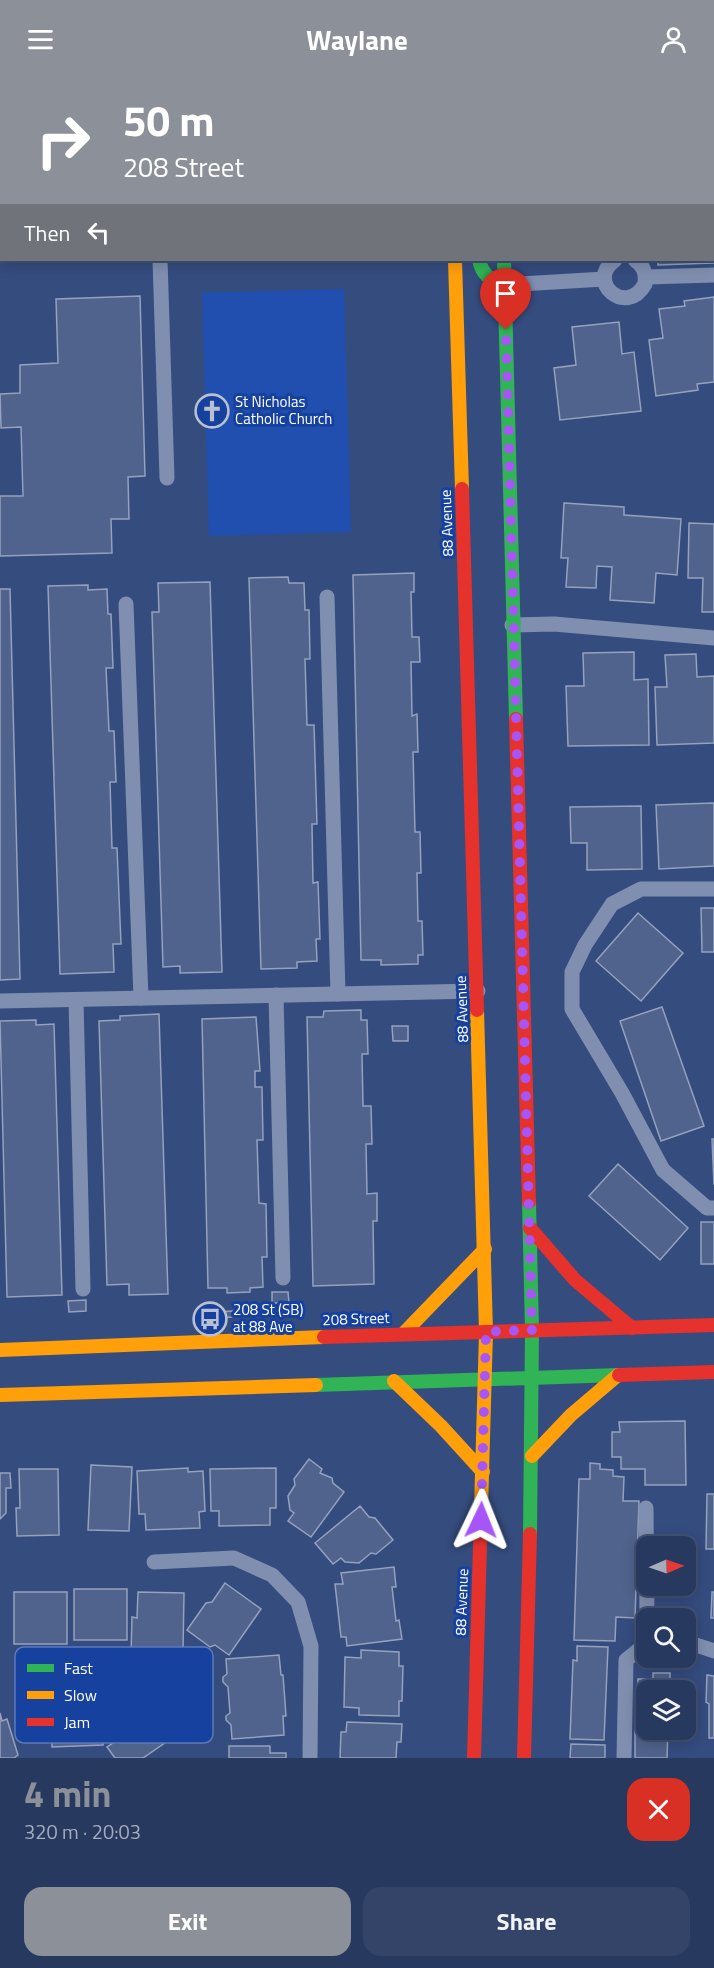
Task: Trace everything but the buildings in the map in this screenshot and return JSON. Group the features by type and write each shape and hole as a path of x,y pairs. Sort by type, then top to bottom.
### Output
{"main road":[{"name":"88 Avenue","path":"455,261 485,1249 483,1472 474,1758"},
{"path":"479,261 486,276 496,284 505,285"},
{"path":"504,261 532,1330 532,1456 524,1758"},
{"path":"530,1228 575,1280 632,1328"},
{"path":"403,1334 485,1249"},
{"name":"208 Street","path":"0,1350 403,1334 714,1325"},
{"path":"0,1395 394,1380 714,1372"},
{"path":"532,1456 571,1415 618,1375"},
{"path":"394,1380 483,1472"}],"lane":[{"path":"160,261 167,478"},
{"path":"614,261 607,267 604,279 610,292 622,298 636,295 641,290 646,277 641,265 636,261"},
{"path":"646,277 714,275"},
{"path":"505,285 604,279"},
{"path":"327,597 338,994"},
{"path":"126,604 141,998"},
{"path":"512,625 554,624 714,638"},
{"path":"714,889 641,889 612,904 585,945 572,972 572,1009 622,1093 663,1170 707,1208 714,1208"},
{"path":"0,1001 478,991"},
{"path":"276,995 283,1278"},
{"path":"76,999 83,1289"},
{"path":"646,1508 647,1608"},
{"path":"154,1562 234,1558 272,1575 298,1602 311,1646 310,1758"},
{"path":"696,1645 714,1651"},
{"path":"624,1758 626,1660 636,1652"}],"shaded area":[{"path":"344,289 351,532 209,536 202,293"}],"traffic: fast":[{"path":"479,261 488,277 505,285"},
{"path":"504,261 516,719"},
{"path":"529,1202 532,1331 530,1534"},
{"path":"316,1385 619,1375"}],"traffic: slow":[{"path":"455,261 462,489"},
{"path":"477,1010 486,1332 481,1509"},
{"path":"403,1334 485,1249"},
{"path":"0,1350 324,1337"},
{"path":"532,1456 571,1415 618,1375"},
{"path":"394,1381 441,1426 483,1472"},
{"path":"0,1395 316,1385"}],"traffic: jam":[{"path":"462,489 477,1010"},
{"path":"516,719 529,1202"},
{"path":"530,1228 575,1280 632,1328"},
{"path":"324,1337 714,1325"},
{"path":"619,1375 714,1372"},
{"path":"474,1758 481,1509"},
{"path":"524,1758 530,1534"}],"place":[{"name":"St Nicholas Catholic Church","path":"212,411"},
{"name":"208 St (SB) at 88 Ave","path":"210,1319"}],"route":[{"path":"481,1520 486,1332 532,1330 506,330"}]}
